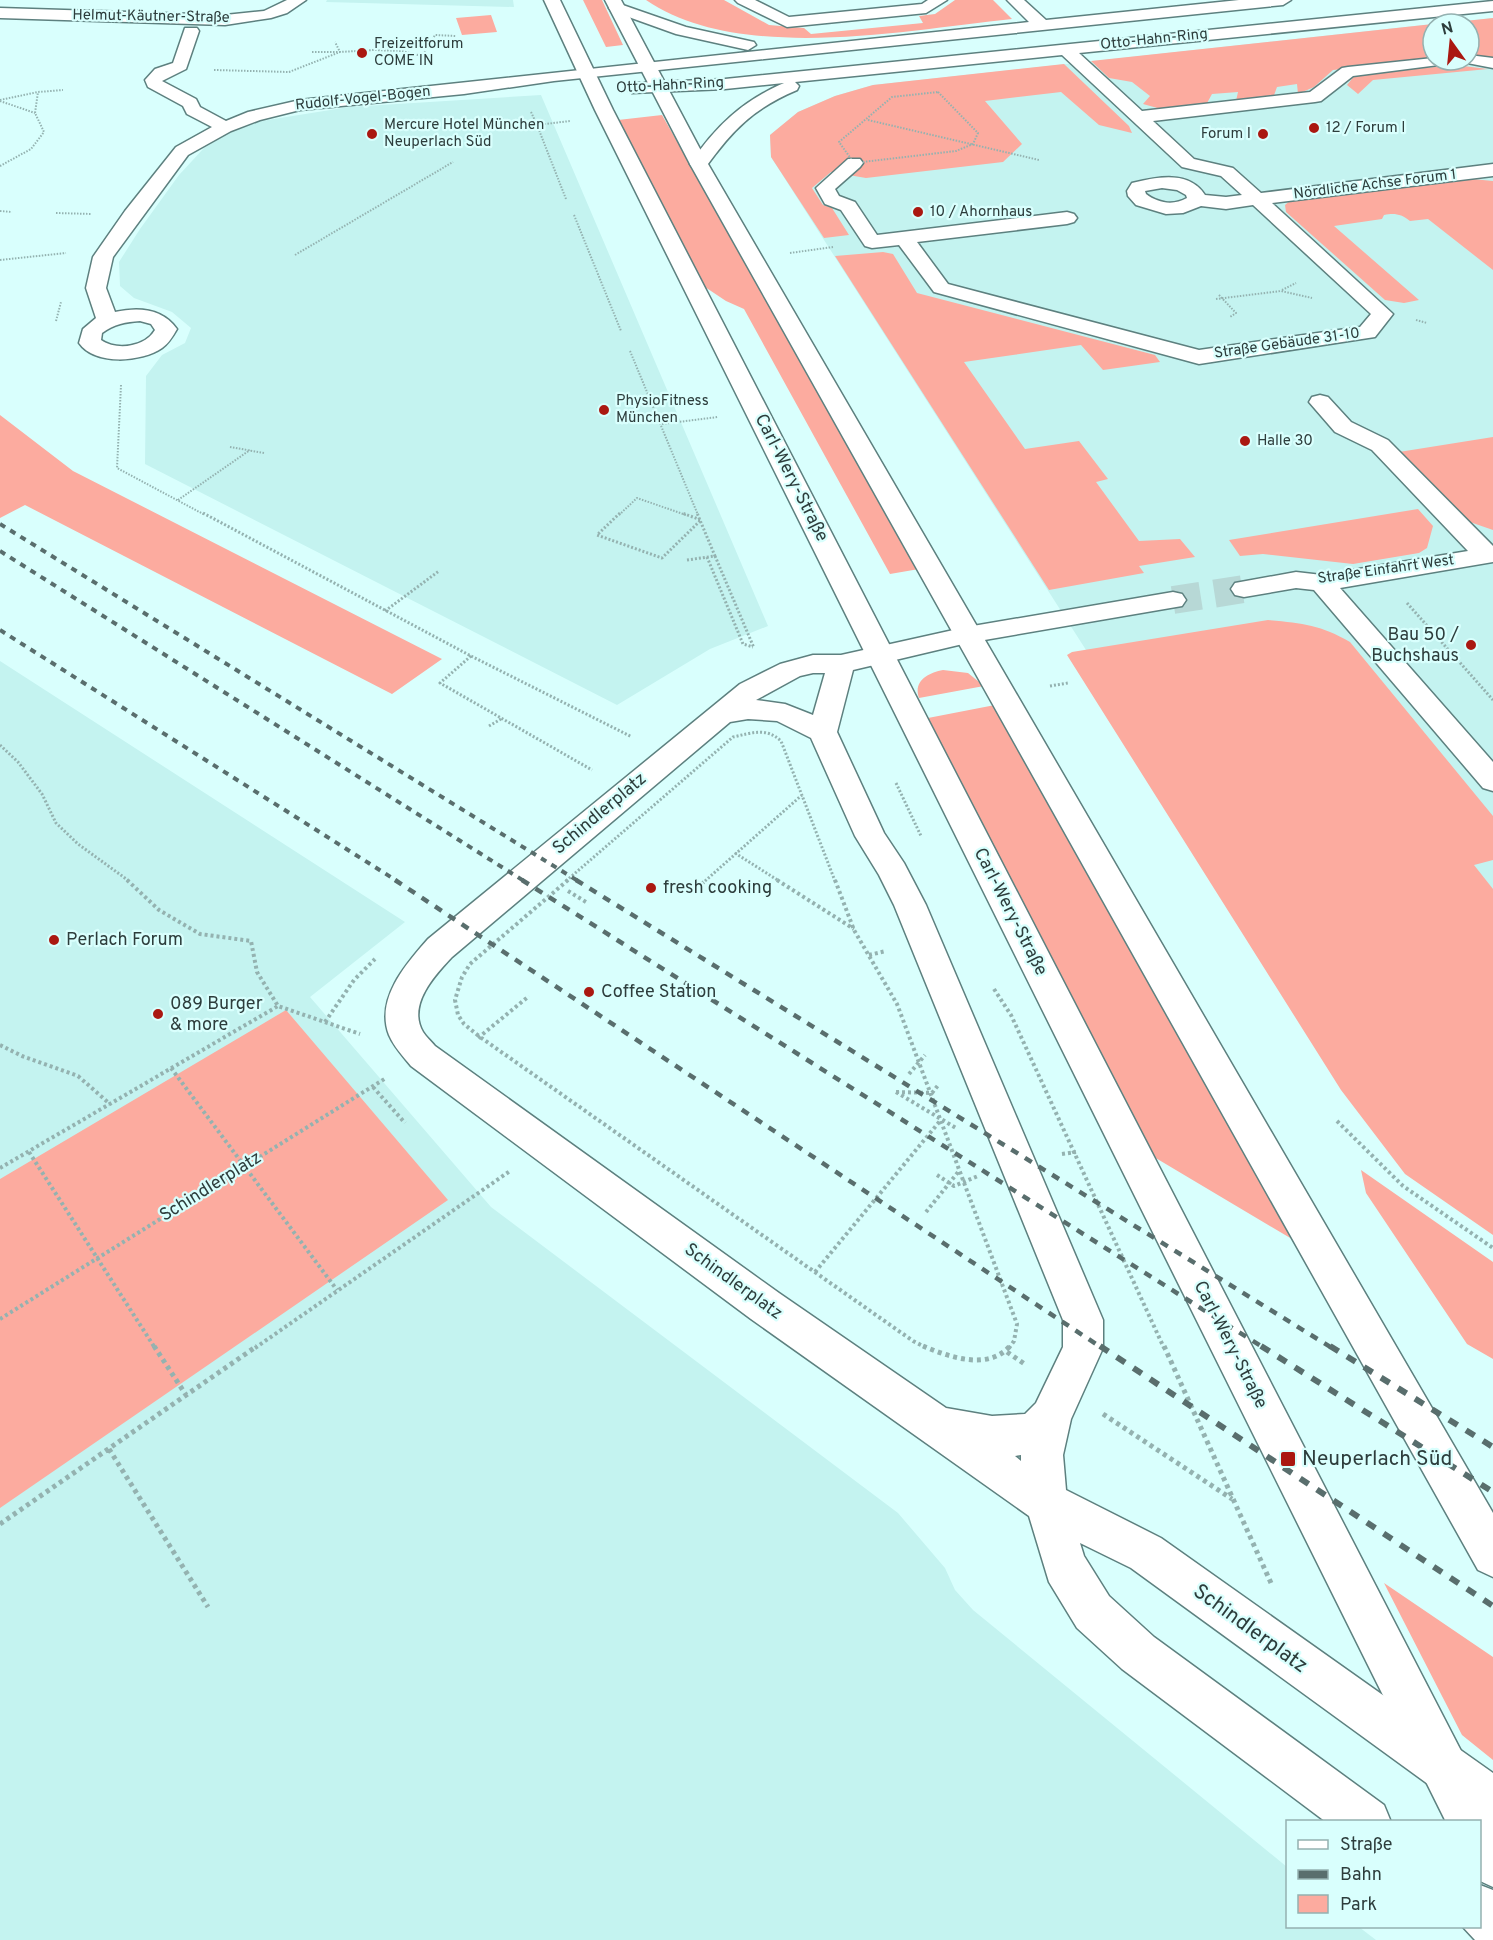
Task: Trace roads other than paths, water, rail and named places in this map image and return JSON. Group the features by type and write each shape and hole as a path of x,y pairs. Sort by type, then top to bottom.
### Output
{"street":[{"name":"Helmut-Käutner-Straße","path":"0,13 225,20 266,15 282,10 298,0"},
{"name":"Carl-Wery-Straße","path":"552,0 880,655 1471,1820"},
{"path":"744,0 787,22 926,8 939,0"},
{"path":"1015,0 1043,26"},
{"name":"Otto-Hahn-Ring","path":"654,78 798,51 1283,0"},
{"name":"Otto-Hahn-Ring","path":"591,81 654,78 1413,0"},
{"path":"615,4 699,164 1493,1555"},
{"path":"615,4 701,36 798,51"},
{"name":"Otto-Hahn-Ring","path":"591,81 654,78 725,84 1493,6"},
{"path":"191,31 186,42 187,53 180,66 161,73 153,80 155,86 189,103 193,110 225,127"},
{"path":"1065,49 1188,164 1227,172 1258,199"},
{"path":"1139,117 1315,97 1348,72 1421,64"},
{"path":"699,164 725,129 742,111 795,84 837,72"},
{"name":"Rudolf-Vogel-Bogen","path":"107,321 96,288 103,257 132,215 182,151 225,127 254,116 300,105 464,89 504,92 591,81"},
{"path":"854,163 825,188 832,200 848,206 872,242 1068,218"},
{"name":"Nördliche Achse Forum 1","path":"1197,200 1226,203 1493,170"},
{"name":"Straße Gebäude 31-10","path":"904,238 941,288 1199,357 1367,332 1383,314 1258,199"},
{"path":"141,315 158,320 164,324 166,329 159,340 140,350 103,351 90,343 89,337 107,321 141,315"},
{"path":"1320,402 1343,427 1380,446 1490,554"},
{"name":"Straße Einfahrt West","path":"1244,589 1296,580 1322,583 1490,554"},
{"path":"1322,583 1493,781"},
{"name":"Schindlerplatz","path":"1173,600 967,635 841,664 813,664 790,670 750,690 440,948 417,974 405,995 401,1016 407,1036 423,1056 765,1306 1046,1503 1146,1554 1445,1770 1493,1802"},
{"path":"841,664 823,732 870,836 893,871 909,905 1083,1320 1083,1348 1057,1403 1042,1455 1046,1503 1065,1566 1093,1611 1138,1653 1366,1820"},
{"name":"Schindlerplatz","path":"720,715 736,710 775,710 791,714 823,732"},
{"path":"924,1417 953,1431 1008,1437 1036,1430 1057,1403"},
{"path":"1481,1840 1493,1862"},
{"path":"1481,1912 1493,1922"}],"tunnel":[{"path":"1173,600 1244,589"}],"railway":[{"path":"0,524 578,881"},
{"path":"0,551 524,881"},
{"path":"0,630 397,881"},
{"path":"395,880 1102,1348"},
{"path":"522,880 1264,1348"},
{"path":"576,880 1332,1348"},
{"path":"1100,1346 1493,1606"},
{"path":"1261,1346 1493,1492"},
{"path":"1330,1346 1493,1447"}],"place":[{"name":"Freizeitforum COME IN","path":"362,53"},
{"name":"12 / Forum I","path":"1314,128"},
{"name":"Mercure Hotel München Neuperlach Süd","path":"372,134"},
{"name":"Forum I","path":"1263,134"},
{"name":"10 / Ahornhaus","path":"918,212"},
{"name":"PhysioFitness München","path":"604,410"},
{"name":"Halle 30","path":"1245,441"},
{"name":"Bau 50 / Buchshaus","path":"1471,645"},
{"name":"fresh cooking","path":"651,888"},
{"name":"Perlach Forum","path":"54,940"},
{"name":"Coffee Station","path":"589,992"},
{"name":"089 Burger & more","path":"158,1014"},
{"name":"Neuperlach Süd","path":"1288,1459"}]}
